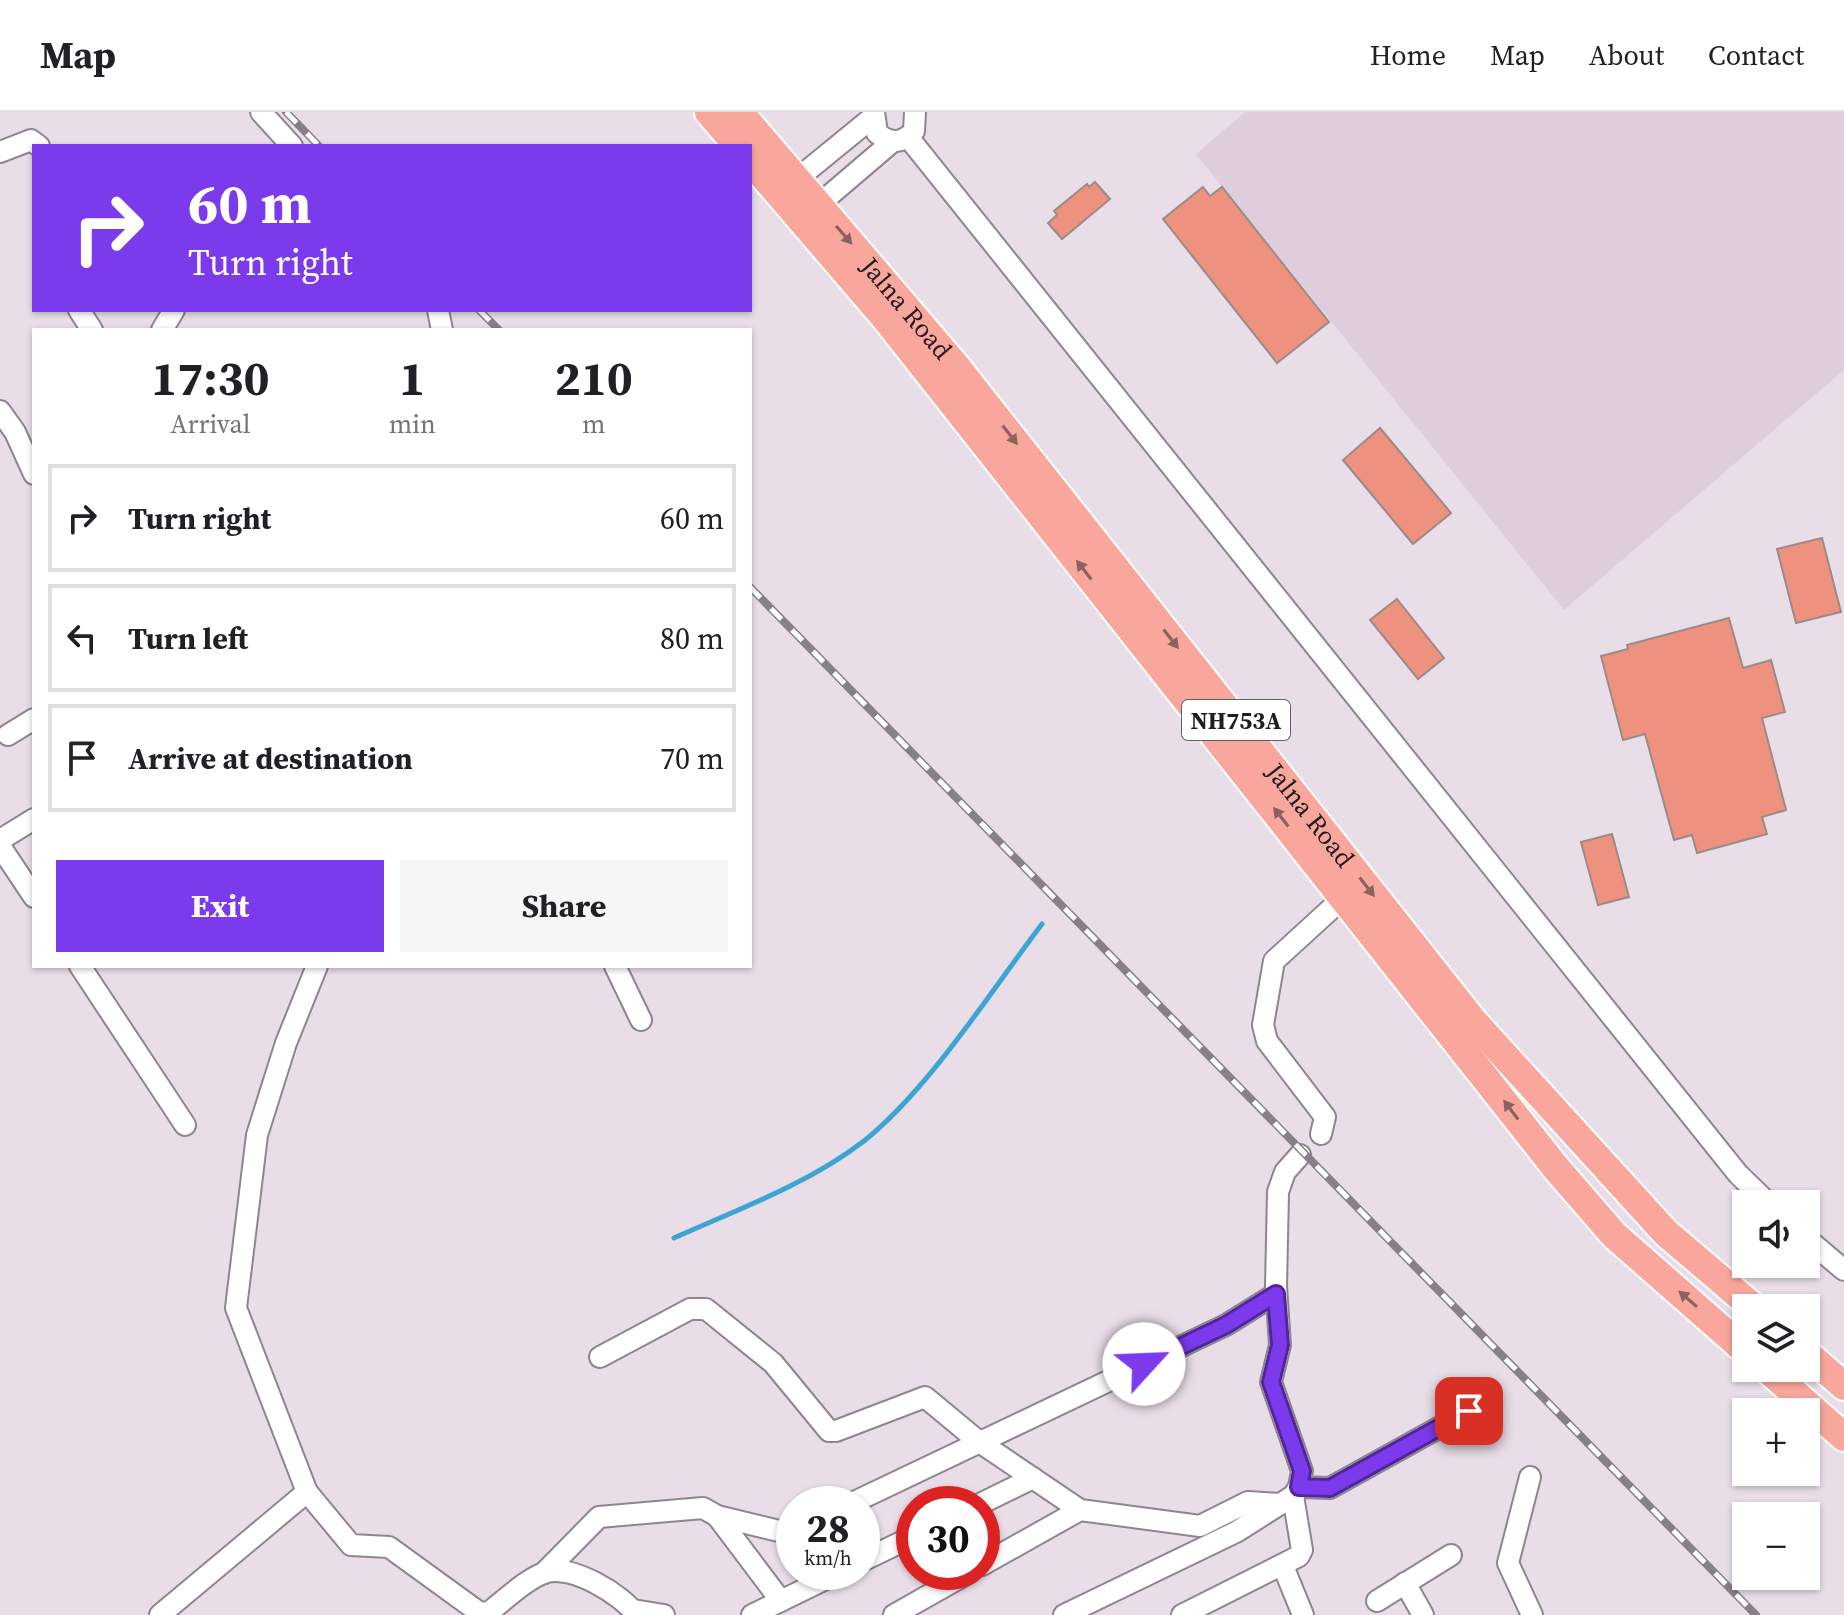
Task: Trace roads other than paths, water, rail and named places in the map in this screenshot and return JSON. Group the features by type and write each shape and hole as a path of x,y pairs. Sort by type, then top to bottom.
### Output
{"highway":[{"path":"709,112 736,144"},
{"name":"Jalna Road","path":"739,112 788,186 810,212 954,364 1473,1021 1666,1233 1738,1294"},
{"name":"Jalna Road","path":"752,161 788,186"},
{"name":"Jalna Road","path":"810,212 887,320 1556,1168 1604,1224 1732,1338"},
{"path":"1820,1365 1844,1386"},
{"path":"1782,1382 1844,1437"}],"street":[{"path":"261,112 290,144"},
{"path":"810,212 900,139 916,123 916,113"},
{"path":"788,186 874,114"},
{"path":"874,114 877,133 900,139 1738,1174 1755,1190"},
{"path":"0,152 23,141 31,140 36,144"},
{"path":"0,411 15,432 32,470"},
{"path":"8,735 32,720"},
{"path":"32,820 0,843 32,894"},
{"path":"1321,1134 1325,1117 1267,1041 1263,1025 1274,961 1344,897"},
{"path":"81,968 185,1125"},
{"path":"316,968 286,1043 257,1135 236,1308 307,1492 324,1514 351,1545 389,1547 480,1613 489,1612 544,1573 599,1517 703,1508 717,1516 776,1530"},
{"path":"616,968 641,1020"},
{"path":"1064,1615 1236,1532 1291,1495 1302,1471 1271,1382 1280,1345 1276,1294 1278,1192 1285,1172 1300,1155"},
{"path":"1820,1250 1844,1270"},
{"path":"880,1489 1226,1325 1276,1294"},
{"path":"600,1357 690,1309 706,1309 773,1363 829,1431 925,1397 978,1441 1080,1510 1200,1526 1248,1502 1330,1488 1469,1411"},
{"path":"1530,1477 1508,1563 1532,1615"},
{"path":"1000,1494 1033,1478"},
{"path":"160,1615 307,1492"},
{"path":"1182,1615 1294,1561 1302,1550 1291,1495"},
{"path":"1000,1555 1080,1510"},
{"path":"717,1516 781,1601"},
{"path":"1377,1601 1451,1555"},
{"path":"1283,1566 1303,1615"},
{"path":"544,1573 590,1580 634,1612 664,1615"},
{"path":"1405,1583 1423,1615"},
{"path":"752,1615 803,1590"},
{"path":"894,1615 938,1590"}],"waterway":[{"path":"674,1238 796,1183 864,1141 912,1095 935,1067 1042,924"}],"railway":[{"path":"286,112 317,144"},
{"path":"481,312 497,328"},
{"path":"752,589 1756,1615"}]}
